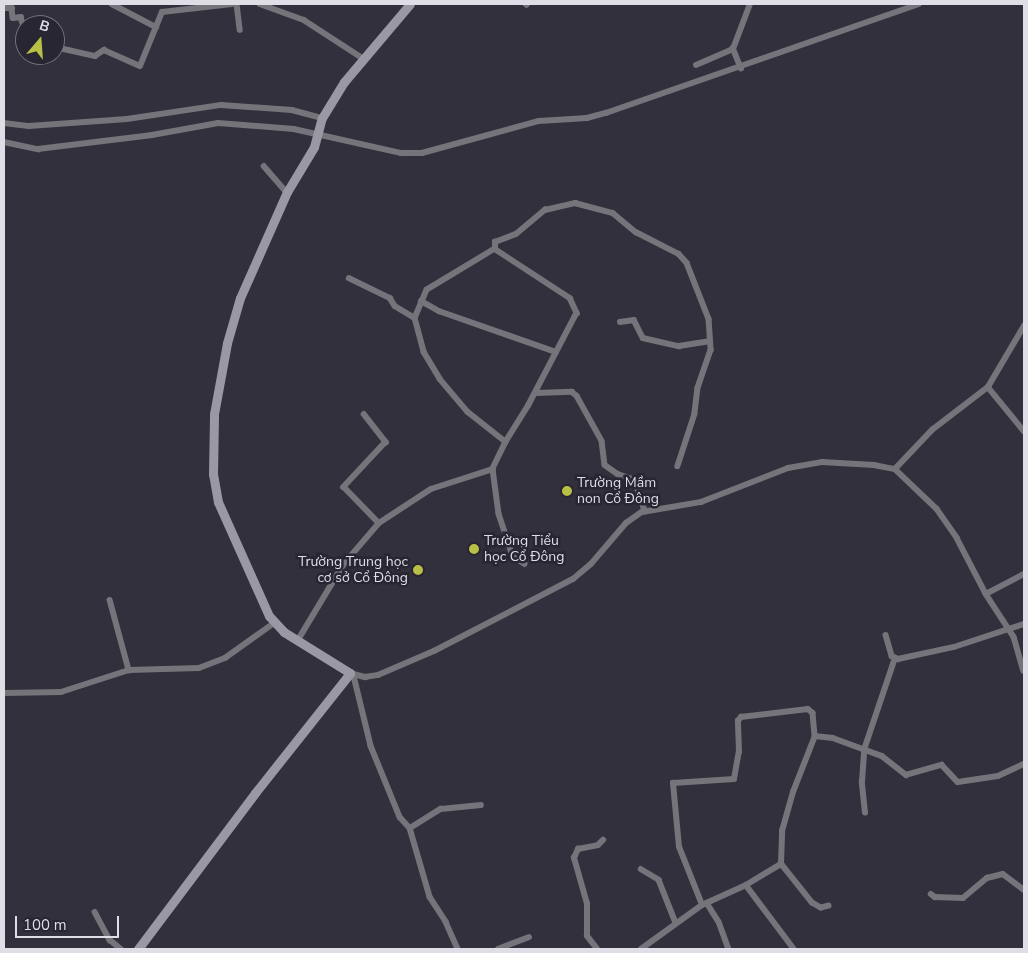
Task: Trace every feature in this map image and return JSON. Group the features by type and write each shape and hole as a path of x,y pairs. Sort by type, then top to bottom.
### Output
{"street":[{"path":"112,4 156,27"},
{"path":"65,49 95,56 104,50 140,66 162,12 232,4"},
{"path":"236,4 240,30"},
{"path":"260,4 304,20 364,59"},
{"path":"410,4 338,90 288,192 240,298 226,348 212,432 215,488 225,520 274,623 352,674 378,675 434,651 572,579 591,564 626,523 645,511 701,502 808,463 874,465 895,469 937,509 957,538 986,594 1009,628 1024,671"},
{"path":"741,69 733,49 750,4"},
{"path":"4,123 29,126 127,119 221,106 292,110 320,126 394,152 422,153 539,121 594,117 741,69 919,4"},
{"path":"4,8 12,8 13,18 15,18"},
{"path":"696,65 733,49"},
{"path":"4,142 38,149 152,135 218,123 320,126"},
{"path":"264,166 288,192"},
{"path":"495,249 496,242 516,234 545,210 564,204 575,203 608,211 636,232 679,254 687,263 709,319 711,350 698,388 694,414 678,466"},
{"path":"495,249 427,290 415,318 424,352 440,379 468,412 506,442"},
{"path":"495,249 573,302 576,307 575,322 556,352 536,393 506,442 493,469 503,531 513,556 525,564"},
{"path":"349,278 390,298 395,306 415,318"},
{"path":"421,301 439,311 556,352"},
{"path":"620,322 634,320 643,338 679,346 709,341"},
{"path":"895,469 932,430 988,387 1024,326"},
{"path":"988,387 1024,431"},
{"path":"536,393 572,392 577,396 602,441 605,465 618,474 636,480 645,511"},
{"path":"364,414 386,442 344,487 379,523"},
{"path":"298,640 343,565 379,523 431,489 493,469"},
{"path":"986,594 1024,574"},
{"path":"110,600 129,670"},
{"path":"4,693 62,692 129,670 188,669 208,666 225,658 274,623"},
{"path":"895,658 954,647 1024,624"},
{"path":"865,813 862,782 864,750 895,658 886,635"},
{"path":"352,674 371,746 400,817 410,828 430,897 446,922 458,949"},
{"path":"138,949 255,793 352,674"},
{"path":"729,949 719,922 705,904 679,847 672,783 734,779 739,752 738,721 741,717 808,709 812,713 815,736 793,792 782,831 781,864 812,903 821,908 829,906"},
{"path":"815,736 833,738 883,757 906,775 942,765 961,783 998,776 1024,764"},
{"path":"410,828 442,809 482,805"},
{"path":"597,949 587,936 587,904 574,858 578,850 598,845 603,840"},
{"path":"641,949 705,904 746,885 781,864"},
{"path":"641,869 659,880 676,923"},
{"path":"931,894 935,897 963,898 987,878 1003,874 1024,890"},
{"path":"746,885 794,949"},
{"path":"95,912 110,940 121,949"},
{"path":"498,949 529,937"}],"place":[{"name":"Trường Mầm non Cổ Đông","path":"567,491"},
{"name":"Trường Tiểu học Cổ Đông","path":"474,549"},
{"name":"Trường Trung học cơ sở Cổ Đông","path":"418,570"}]}
